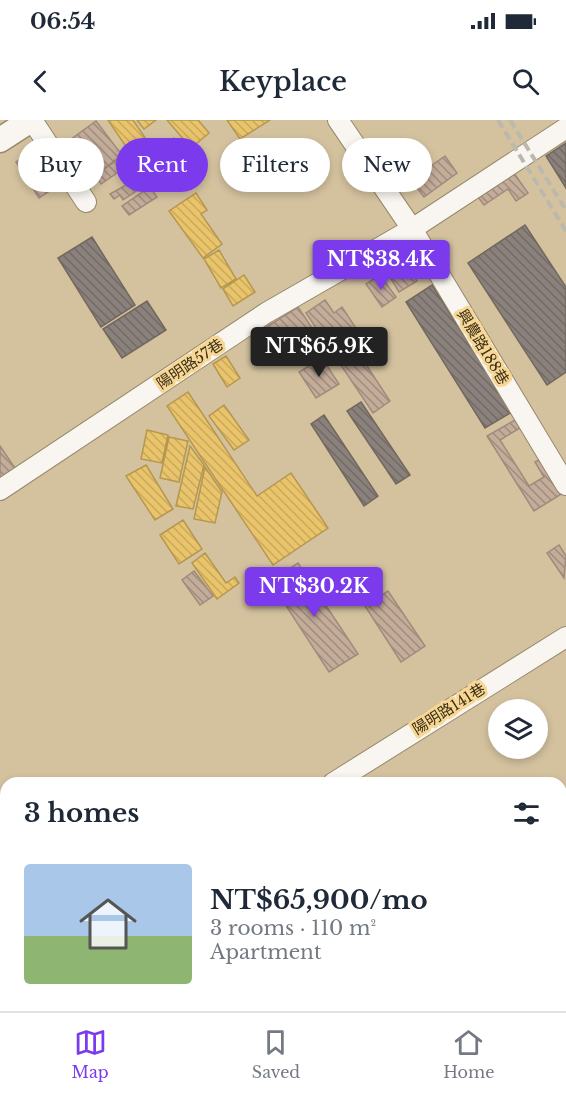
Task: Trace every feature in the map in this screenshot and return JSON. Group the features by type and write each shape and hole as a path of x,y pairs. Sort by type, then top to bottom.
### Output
{"main road":[{"path":"0,140 31,120"}],"street":[{"path":"31,120 86,202"},
{"name":"興農路188巷","path":"338,120 412,230 566,485"},
{"name":"陽明路57巷","path":"0,490 266,313 412,230 566,128"},
{"name":"陽明路141巷","path":"343,777 566,637"}],"building: Homes":[{"path":"108,120 133,120 145,138 120,138"},
{"path":"137,120 156,120 144,129"},
{"path":"167,120 198,120 209,133 203,138 182,138"},
{"path":"227,120 270,120 242,138"},
{"path":"196,193 207,210 201,214 222,244 203,258 169,211"},
{"path":"219,250 236,279 221,288 204,259"},
{"path":"244,275 255,292 233,306 223,289"},
{"path":"226,356 240,378 227,387 213,364"},
{"path":"188,392 257,496 291,473 328,528 273,565 167,406"},
{"path":"224,405 249,440 234,450 209,416"},
{"path":"147,430 168,435 162,463 141,459"},
{"path":"169,437 188,441 179,482 160,478"},
{"path":"190,446 204,465 193,509 176,506"},
{"path":"146,465 173,509 155,520 126,476"},
{"path":"205,467 222,492 215,523 194,519"},
{"path":"183,520 202,549 179,564 160,535"},
{"path":"205,553 226,583 235,577 239,583 217,599 192,563"}],"building: Industry":[{"path":"566,143 566,188 546,156"},
{"path":"525,225 566,287 566,372 547,385 468,263"},
{"path":"92,237 135,305 101,327 58,258"},
{"path":"432,285 512,412 485,428 406,302"},
{"path":"147,301 166,330 122,358 103,329"},
{"path":"361,402 410,475 396,484 347,411"},
{"path":"324,415 378,496 364,506 311,424"}],"building: Other":[{"path":"96,121 116,147 116,159 104,168 104,138 73,138"},
{"path":"445,156 457,173 432,191 432,165"},
{"path":"116,161 116,174 104,182 104,169"},
{"path":"511,169 528,193 516,201 508,189 484,205 475,193"},
{"path":"116,191 135,192 123,200 120,195 114,199 110,194"},
{"path":"35,192 48,192 39,198"},
{"path":"143,192 154,192 157,197 129,215 122,206"},
{"path":"420,192 431,192 424,197"},
{"path":"406,263 417,281 399,292 388,274"},
{"path":"380,275 396,297 382,307 366,284"},
{"path":"325,300 334,313 342,307 377,360 367,366 390,401 373,413 306,313"},
{"path":"298,307 318,337 304,346 293,330 269,347 259,332"},
{"path":"322,358 339,384 316,398 299,372"},
{"path":"515,420 520,428 500,440 529,486 544,477 535,462 542,458 563,493 534,511 487,436"},
{"path":"0,446 15,468 0,478"},
{"path":"559,545 566,556 564,578 547,553"},
{"path":"298,563 358,654 329,672 270,581"},
{"path":"194,571 213,596 200,605 182,580"},
{"path":"388,591 425,646 401,662 365,606"}],"railway":[{"path":"498,120 566,231"},
{"path":"510,120 566,210"}]}
